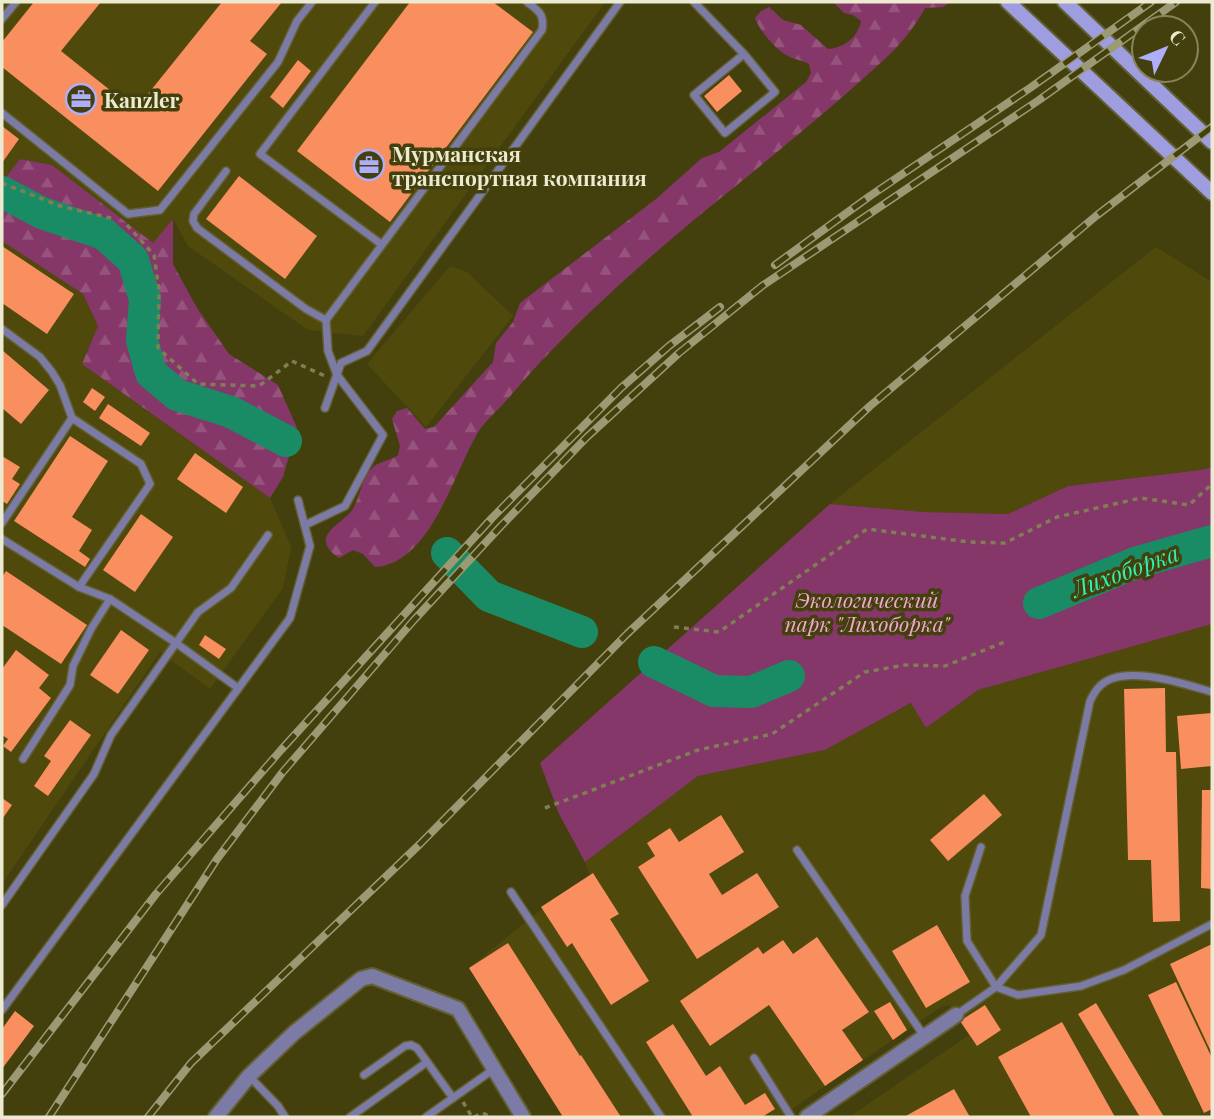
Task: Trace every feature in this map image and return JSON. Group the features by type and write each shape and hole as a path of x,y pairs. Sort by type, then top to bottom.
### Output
{"main road":[{"path":"1008,2 1212,193"},
{"path":"1065,2 1212,142"}],"street":[{"path":"216,1117 250,1076 294,1033 361,979 372,976 458,1009 523,1117"},
{"path":"807,1117 956,1014"}],"lane":[{"path":"2,19 16,2"},
{"path":"2,113 128,214 160,210 278,62 296,21 312,2"},
{"path":"375,2 260,154 382,244"},
{"path":"305,525 345,506 383,436 337,375 328,351 326,320 542,30 544,20 540,12 527,2"},
{"path":"325,408 341,363 367,351 620,2"},
{"path":"694,2 744,54 775,92 725,133 694,96 744,54"},
{"path":"226,171 194,215 193,222 197,228 306,309 326,320"},
{"path":"2,329 40,357 52,372 60,385 72,418 141,464 150,484 79,587"},
{"path":"2,523 72,418"},
{"path":"2,1010 290,618 310,545 298,500"},
{"path":"2,905 94,774 111,735 198,612 231,588 268,535"},
{"path":"2,541 79,587 110,599 239,688"},
{"path":"23,759 70,685 73,666 91,628 110,599"},
{"path":"956,1014 996,987 1041,935 1090,701 1100,685 1122,676 1166,677 1212,692"},
{"path":"981,848 965,896 967,941 996,987 1018,995 1081,986 1124,970 1212,924"},
{"path":"797,849 925,1037"},
{"path":"511,892 661,1117"},
{"path":"364,1075 409,1045 417,1048 453,1098"},
{"path":"754,1058 791,1117"},
{"path":"351,1117 427,1062"},
{"path":"426,1117 494,1069"},
{"path":"250,1076 285,1117"}],"path":[{"path":"2,183 60,206 124,221 154,255 159,290 158,348 198,384 259,386 292,361 322,377 337,375"},
{"path":"674,627 719,632 867,529 969,542 1005,543 1057,517 1141,498 1189,505 1212,484"},
{"path":"545,808 698,750 772,734 865,672 905,665 945,666 1007,641"},
{"path":"474,1117 483,1112 490,1117"}],"shaded area":[{"path":"2,2 605,2 363,336 308,330 188,246 173,219 153,244 52,165 20,159 2,182"},
{"path":"2,241 83,294 98,326 82,364 270,498 291,547 283,588 210,689 160,652 2,884"},
{"path":"1156,247 1212,282 1212,467 1068,486 1008,514 924,512 830,504"},
{"path":"450,266 467,272 513,316 426,427 367,364"},
{"path":"1212,624 1212,1117 849,1117 969,1035 949,1005 941,1007 780,1117 563,1117 469,968 542,909 541,907 590,876 585,862 698,776 825,750 912,703 926,728 978,690"}],"green space":[{"path":"833,2 951,2 943,7 925,8 909,33 880,64 641,265 551,351 480,430 438,514 411,550 394,562 375,567 363,554 353,550 339,558 330,550 326,543 327,536 354,507 370,471 376,465 398,455 400,446 392,419 397,411 407,408 425,429 434,427 493,362 496,343 513,322 520,303 656,199 702,158 719,152 806,82 811,73 809,64 783,53 768,39 755,18 761,11 769,7 783,20 801,25 828,49 849,41 857,32 861,21 844,13"},
{"path":"20,159 52,165 153,243 173,219 173,264 197,308 229,354 278,385 297,428 283,477 270,498 82,364 98,326 83,294 2,241 2,182"},
{"name":"Экологический парк \"Лихоборка\"","path":"1212,467 1212,624 978,690 926,728 911,703 825,750 698,776 585,862 559,814 540,763 830,504 924,512 1008,514 1068,486"}],"building":[{"path":"34,2 101,2 61,51 135,110 222,2 282,2 250,41 267,54 158,191 2,67 2,42"},
{"path":"410,2 493,2 533,32 390,222 297,151"},
{"path":"298,60 311,71 283,108 270,97"},
{"path":"729,75 742,91 717,112 704,96"},
{"path":"2,126 19,139 2,163"},
{"path":"239,176 317,236 285,279 206,219"},
{"path":"2,246 74,294 47,334 2,303"},
{"path":"2,350 49,390 21,424 2,408"},
{"path":"92,388 105,397 95,411 83,402"},
{"path":"108,404 150,433 141,446 99,418"},
{"path":"70,436 108,461 72,517 92,530 79,551 90,559 85,567 14,521"},
{"path":"195,453 243,487 226,513 177,479"},
{"path":"2,456 20,467 12,479 20,484 7,504 2,501"},
{"path":"141,514 173,537 135,592 103,570"},
{"path":"6,571 87,625 61,664 2,625 2,577"},
{"path":"121,630 149,650 118,694 90,675"},
{"path":"205,635 226,649 219,659 199,645"},
{"path":"16,650 49,675 39,688 51,698 11,752 3,746 8,739 2,735 2,669"},
{"path":"1165,688 1166,752 1176,752 1180,921 1153,922 1151,860 1128,860 1124,689"},
{"path":"1212,713 1212,766 1181,769 1177,716"},
{"path":"70,720 91,735 48,796 34,786 51,761 44,756"},
{"path":"1202,790 1212,790 1212,889 1201,888"},
{"path":"984,794 1002,815 948,861 930,840"},
{"path":"2,798 12,805 3,818 2,816"},
{"path":"721,815 744,852 709,874 722,895 757,873 779,907 697,959 638,867 655,856 647,843 670,828 679,842"},
{"path":"593,873 619,914 610,919 649,981 611,1005 572,943 567,947 541,907"},
{"path":"937,925 970,982 926,1008 892,951"},
{"path":"817,937 869,1012 842,1030 863,1060 825,1086 769,1005 710,1046 680,1001 758,947 763,954 783,940 793,954"},
{"path":"508,943 621,1117 563,1117 469,968"},
{"path":"1212,944 1212,1054 1170,964"},
{"path":"1176,982 1212,1058 1212,1109 1204,1113 1148,995"},
{"path":"890,1002 907,1030 893,1040 874,1011"},
{"path":"1096,1003 1164,1117 1140,1117 1078,1014"},
{"path":"985,1005 1001,1030 977,1046 960,1021"},
{"path":"15,1011 34,1026 2,1069 2,1029"},
{"path":"1062,1022 1115,1117 1031,1117 998,1057"},
{"path":"673,1024 706,1076 720,1066 745,1105 765,1093 775,1109 762,1117 693,1117 646,1042"},
{"path":"954,1089 970,1117 904,1117"}],"waterway":[{"name":"Лихоборка","path":"2,192 42,213 104,234 133,260 145,299 142,340 151,373 177,395 231,412 286,441"},
{"name":"Лихоборка","path":"1039,603 1135,563 1212,541"},
{"name":"Лихоборка","path":"447,553 489,596 582,632"},
{"name":"Лихоборка","path":"654,662 714,691 751,692 789,676"}],"railway":[{"path":"775,265 1151,2"},
{"path":"49,1117 217,859 282,773 414,620 587,437 679,353 762,286 1039,100 1176,2"},
{"path":"148,1117 191,1063 420,844 627,634 870,406 1096,216 1212,127"},
{"path":"2,1094 156,894 281,750 492,518 621,388 669,346 720,307"}],"place":[{"name":"Kanzler","path":"81,99"},
{"name":"Мурманская транспортная компания","path":"369,165"}]}
